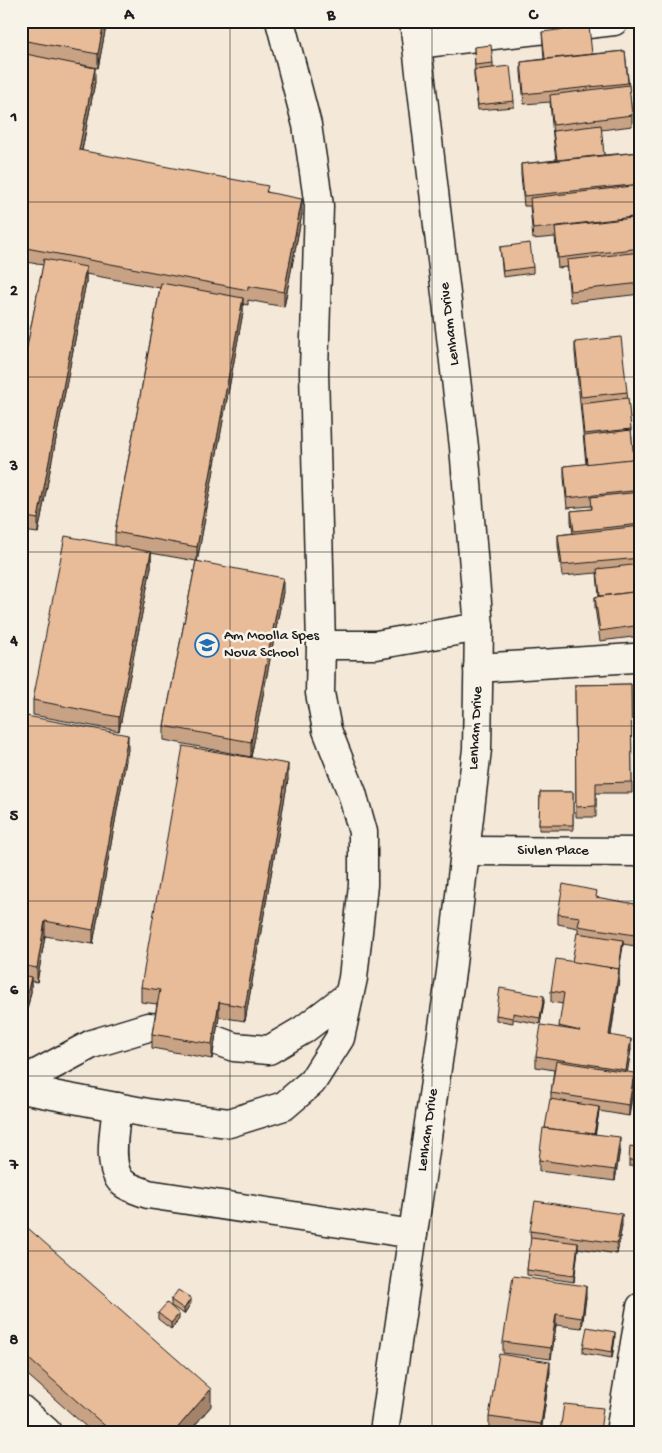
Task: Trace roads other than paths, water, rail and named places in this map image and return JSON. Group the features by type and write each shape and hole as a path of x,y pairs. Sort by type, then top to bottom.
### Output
{"street":[{"path":"21,1089 153,1114 229,1123 284,1106 312,1082 340,1038 353,978 364,886 363,832 352,793 327,730 320,693 321,601 314,371 319,206 307,125 280,21"},
{"path":"416,32 614,21"},
{"name":"Lenham Drive","path":"384,1432 451,972 477,749 479,628 464,447 416,32"},
{"path":"321,645 376,645 479,628"},
{"path":"478,668 633,658"},
{"name":"Sivlen Place","path":"465,851 641,852"},
{"path":"21,1082 92,1044 148,1027 190,1031 234,1047 269,1050 303,1030 349,995"},
{"path":"116,1107 112,1155 115,1172 123,1183 148,1194 413,1234"},
{"path":"620,1432 641,1307"},
{"path":"21,1409 48,1432"}],"place":[{"name":"Am Moolla Spes Nova School","path":"207,645"}]}
